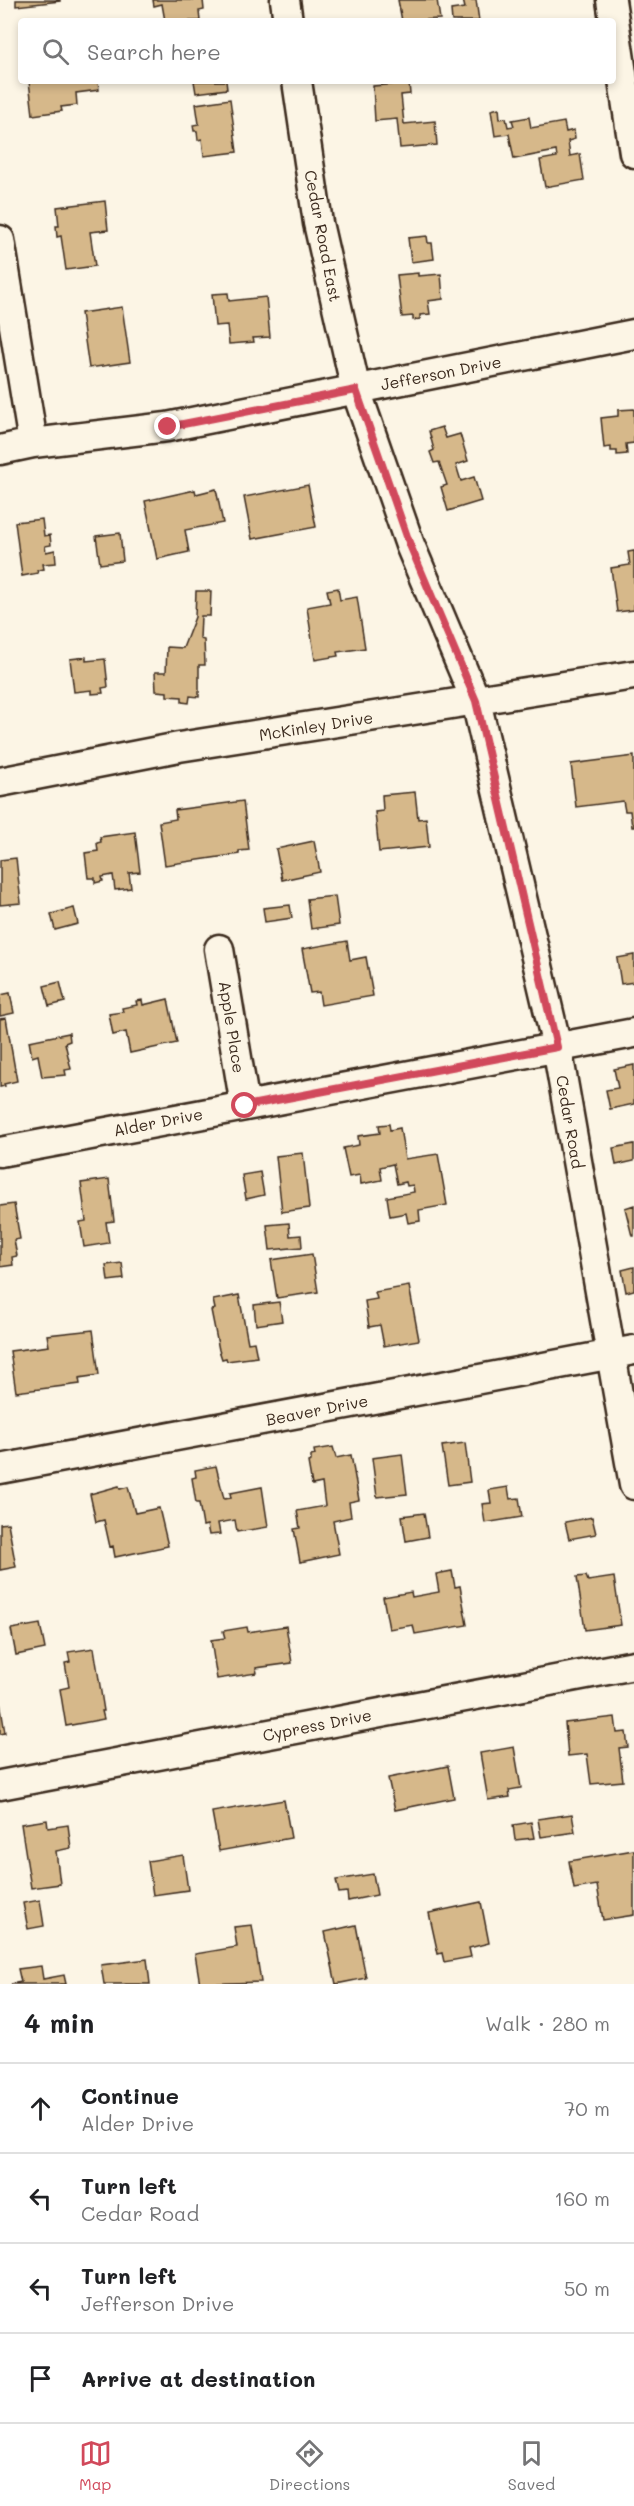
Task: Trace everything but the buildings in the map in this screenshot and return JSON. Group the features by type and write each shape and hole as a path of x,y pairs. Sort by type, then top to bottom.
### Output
{"street":[{"path":"285,0 288,18"},
{"path":"611,0 614,18"},
{"path":"616,33 634,153"},
{"name":"Cedar Road East","path":"297,84 318,223 356,390"},
{"path":"0,240 33,443"},
{"name":"Jefferson Drive","path":"0,450 33,443 168,427 634,334"},
{"name":"Cedar Road","path":"356,390 410,545 476,701 557,1047 622,1352 634,1485"},
{"name":"McKinley Drive","path":"0,782 179,747 634,675"},
{"name":"Apple Place","path":"219,949 245,1106"},
{"name":"Alder Drive","path":"0,1152 634,1033"},
{"name":"Beaver Drive","path":"0,1469 622,1352"},
{"name":"Cypress Drive","path":"0,1785 634,1665"}],"route":[{"path":"168,427 356,390 410,545 476,701 557,1047 245,1106"}]}
